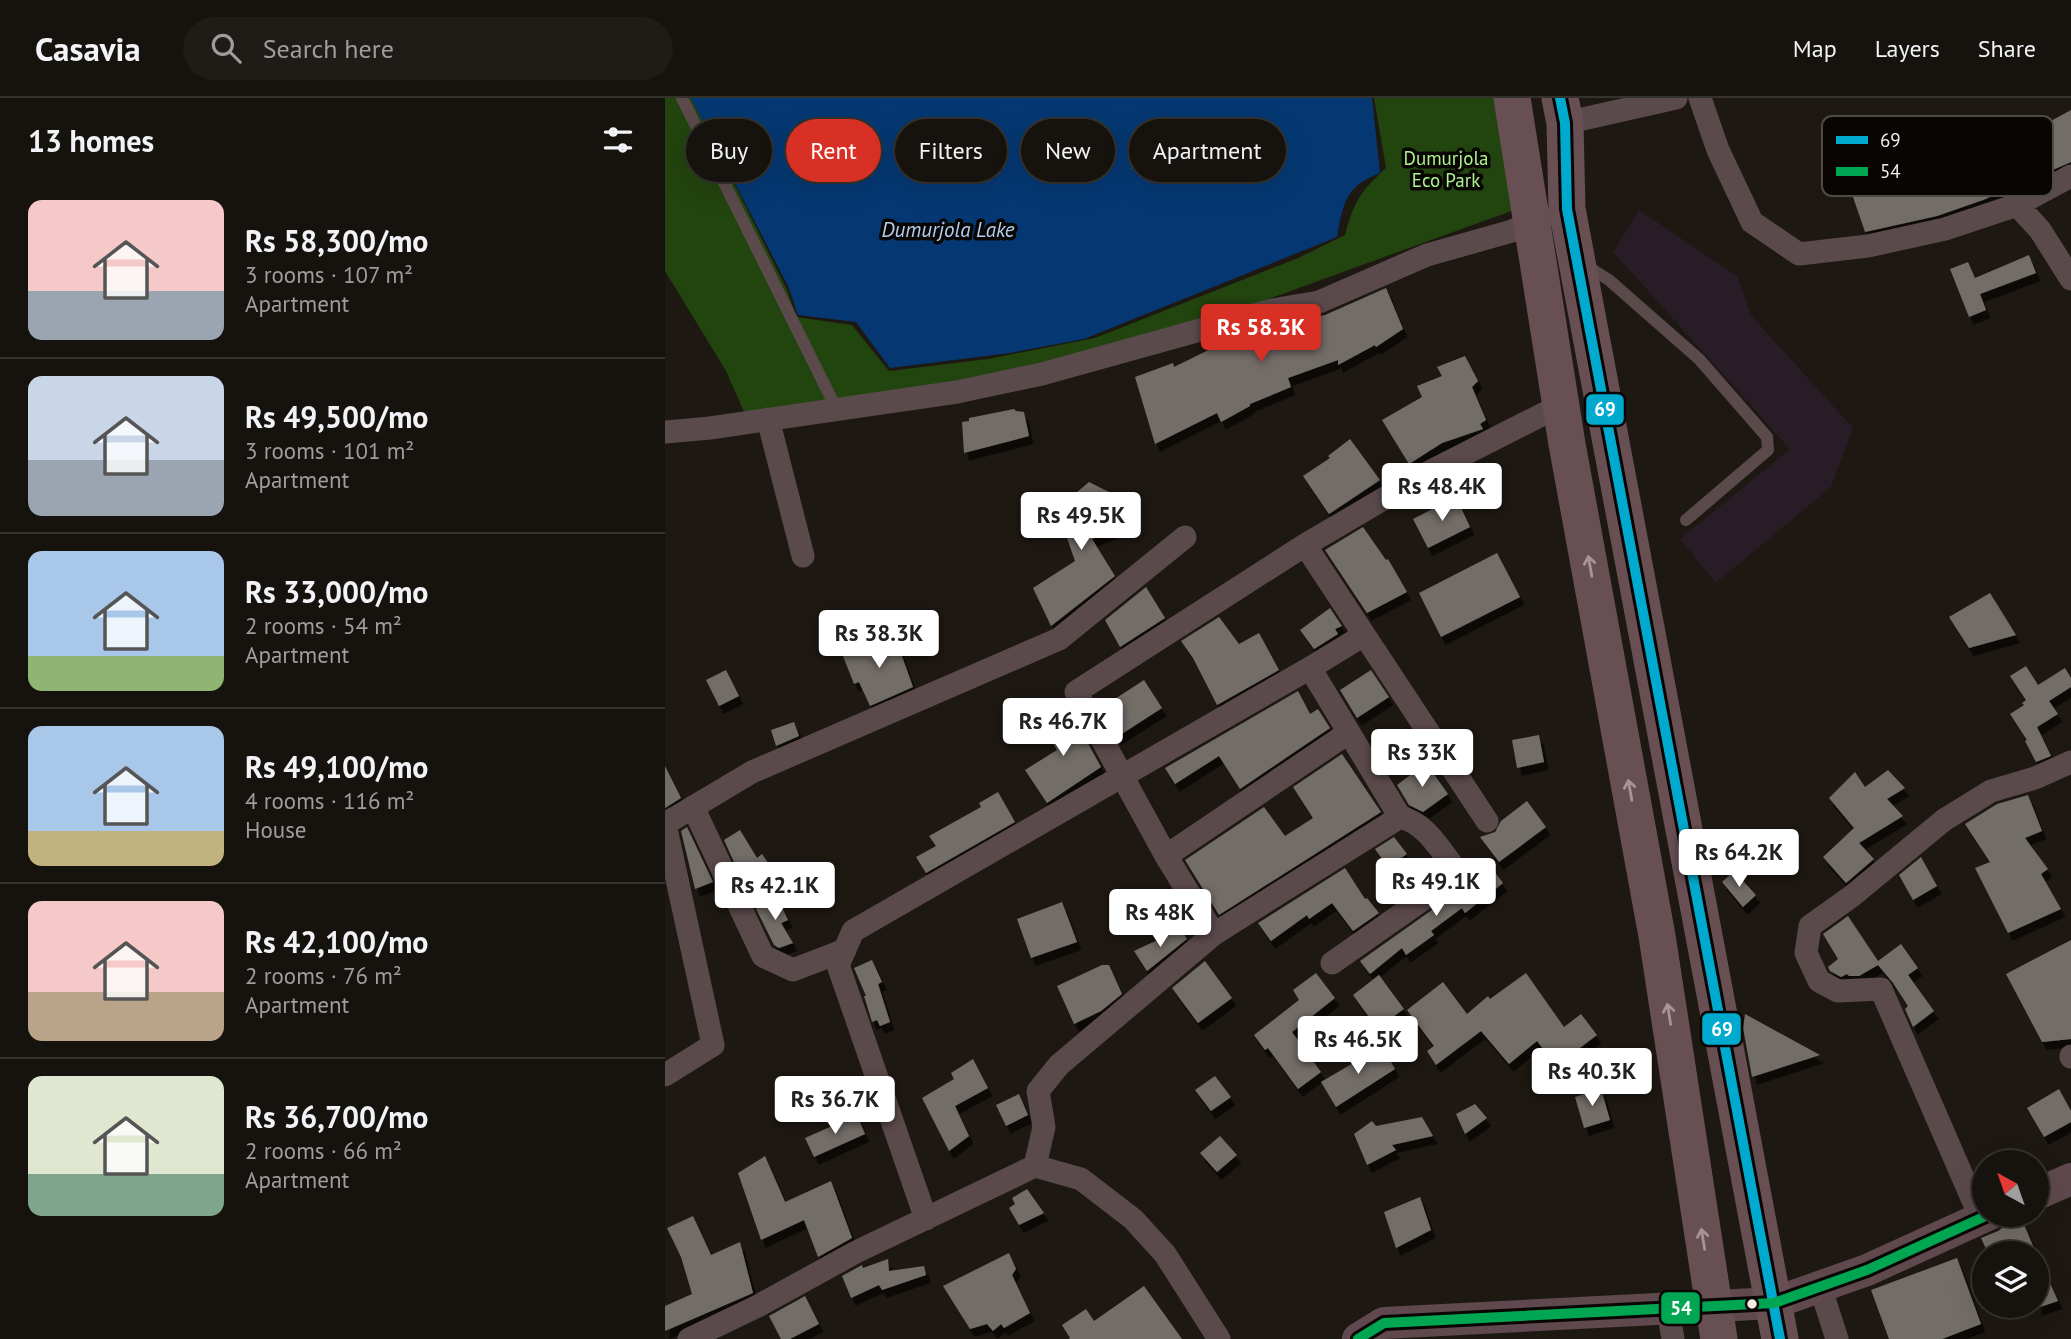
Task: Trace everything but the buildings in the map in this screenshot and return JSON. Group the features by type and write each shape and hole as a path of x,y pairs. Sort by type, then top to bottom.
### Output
{"main road":[{"path":"1512,98 1562,405 1657,936 1716,1323"},
{"path":"1562,111 1567,209 1780,1339"},
{"path":"2049,1188 2071,1178"},
{"path":"1358,1339 1384,1323 1716,1323 1867,1270 1972,1223"}],"street":[{"path":"1562,111 1676,98"},
{"path":"1700,98 1718,150 1752,222 1799,254 1881,244 1945,229 2017,205 2034,196"},
{"path":"2053,186 2071,176"},
{"path":"2017,205 2040,230 2071,279"},
{"path":"665,432 957,392 1042,374 1272,310 1319,302 1427,255 1512,231 1567,209"},
{"path":"1214,934 1166,856 1076,692 1305,545 1431,471 1562,405"},
{"path":"768,419 803,556"},
{"path":"665,1075 713,1045 665,824 752,772 1059,639 1185,537"},
{"path":"1305,545 1487,821"},
{"path":"926,1219 838,965 853,931 1364,635"},
{"path":"1310,668 1400,817"},
{"path":"1166,856 1348,733"},
{"path":"1972,1187 1881,989 1838,991 1819,981 1806,953 1810,926 1852,896 1944,820 1991,790 2035,778 2071,762"},
{"path":"693,807 763,956 793,970 845,950"},
{"path":"1035,1166 1044,1127 1038,1091 1059,1065 1214,934 1400,817 1413,820 1459,874 1332,963"},
{"path":"689,1339 758,1306 856,1252 1035,1166 1081,1180 1133,1219 1165,1254 1219,1339"},
{"path":"1820,1286 1837,1339"}],"lane":[{"path":"682,98 836,408"},
{"path":"1576,259 1609,280 1699,359 1767,437 1768,450 1686,520"}],"shaded area":[{"path":"1639,210 1737,276 1751,315 1853,428 1831,487 1716,583 1680,539 1790,449 1613,252"}],"green space":[{"name":"Dumurjola Eco Park","path":"665,98 692,98 702,119 686,119 686,182 734,182 788,292 796,317 852,325 889,371 988,359 1095,338 1298,258 1345,235 1359,198 1386,168 1374,98 1495,98 1514,210 1227,314 1051,368 749,423 726,371 665,271"}],"water":[{"name":"Dumurjola Lake","path":"691,98 1372,98 1380,173 1368,178 1353,190 1344,206 1337,237 1084,339 1010,353 890,368 856,322 798,315 789,288 734,182 772,182 772,119 702,119"}],"transit line":[{"name":"69","path":"1560,98 1565,123 1567,209 1780,1339"},
{"name":"54","path":"1358,1339 1384,1323 1774,1303 1867,1270 1972,1222"}]}
